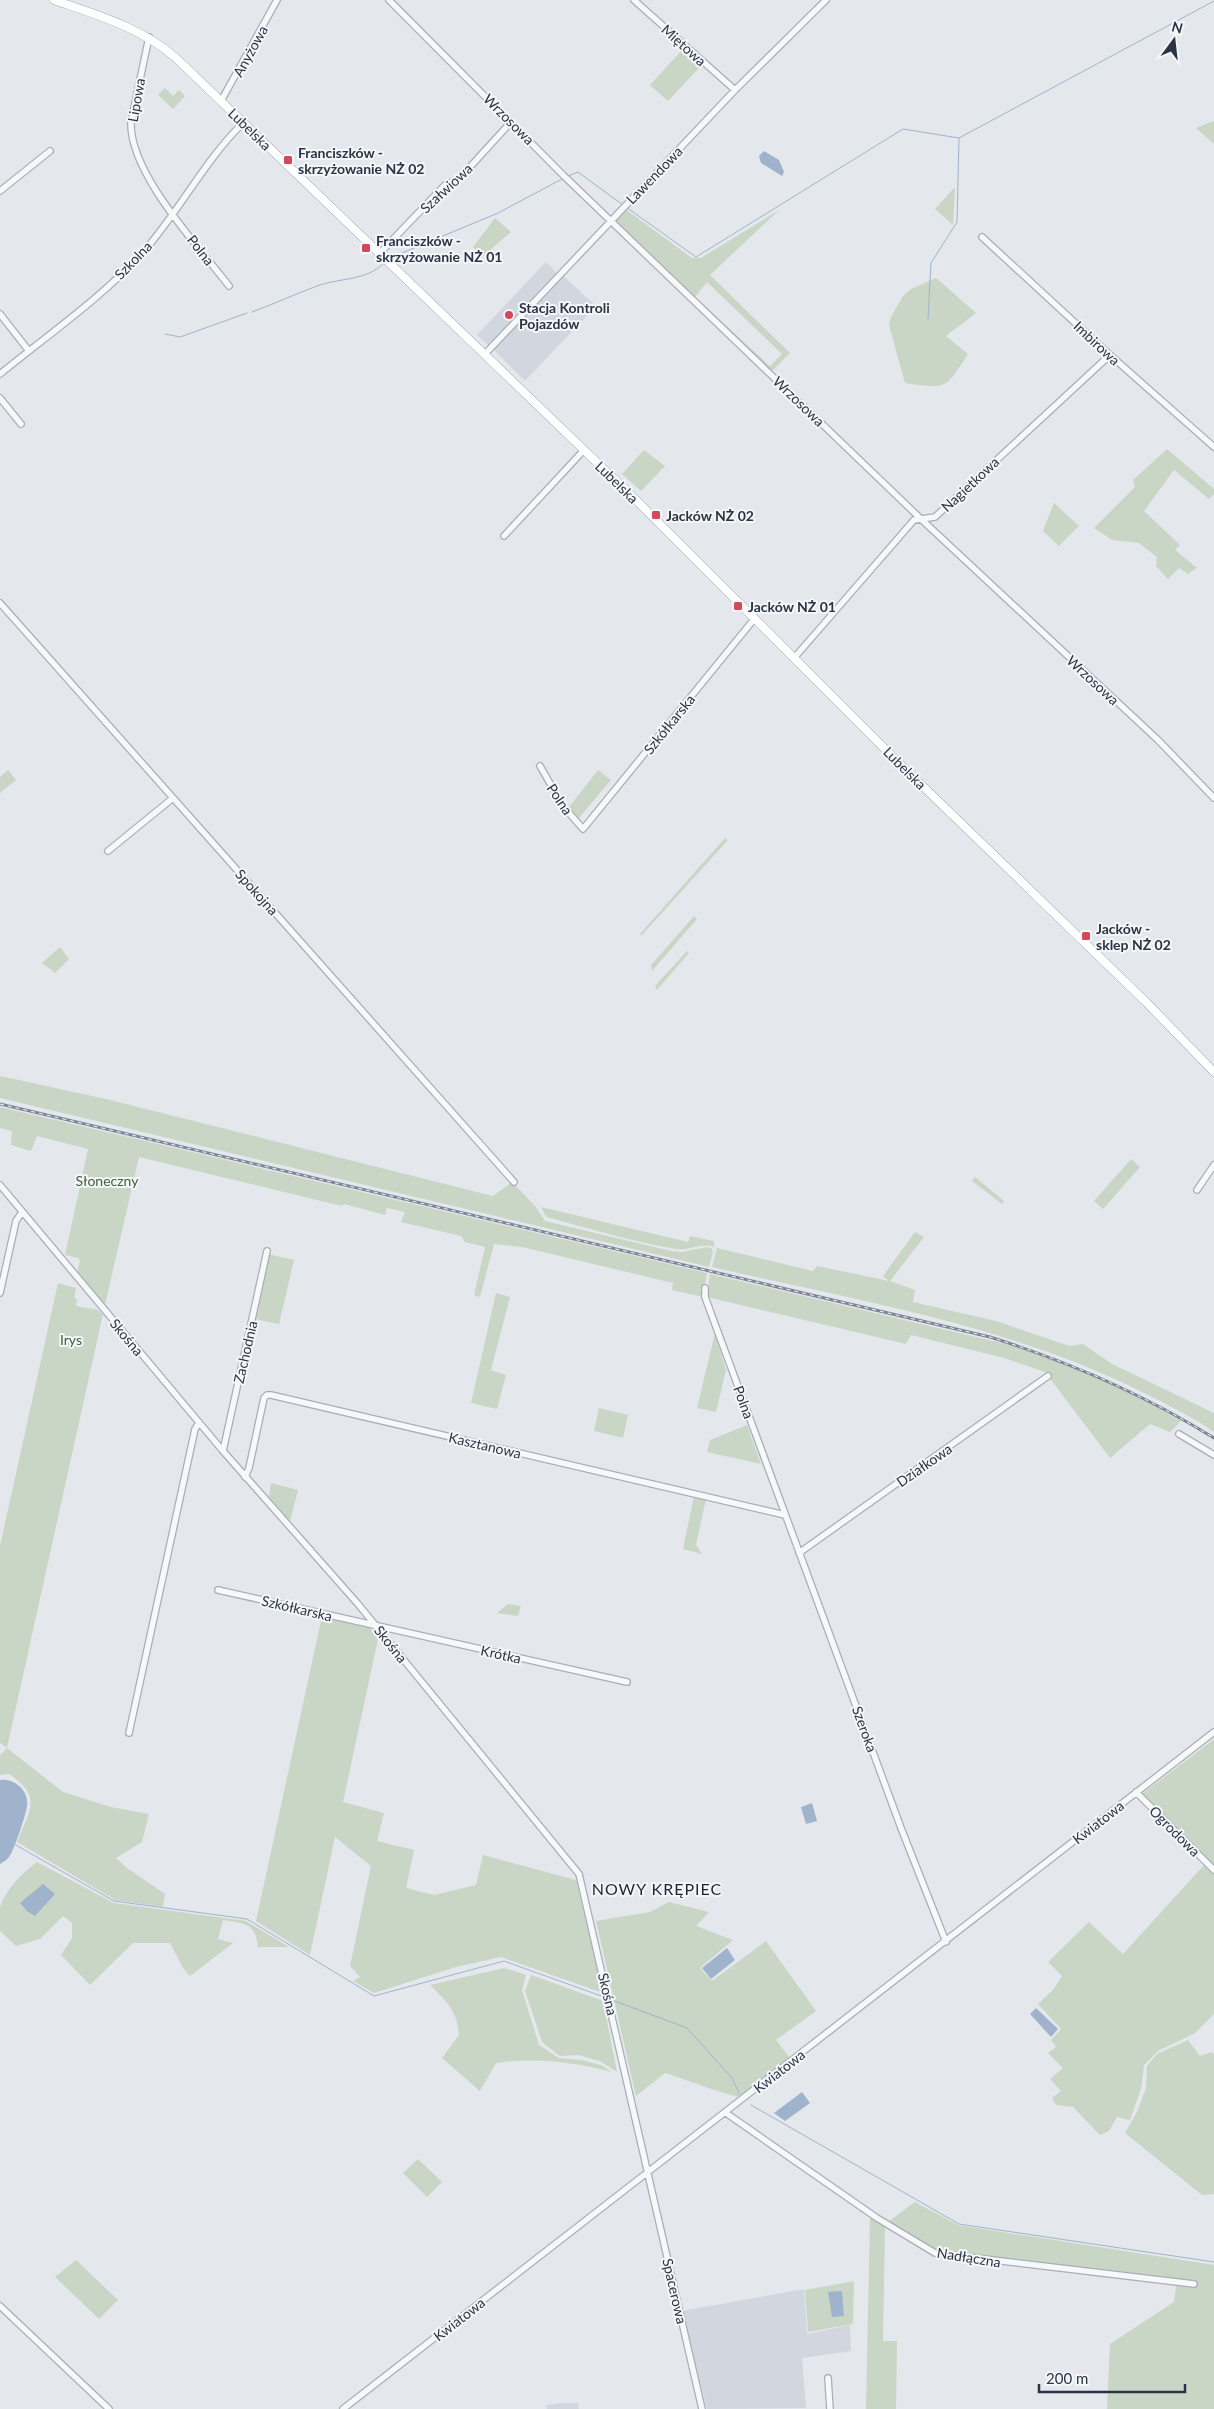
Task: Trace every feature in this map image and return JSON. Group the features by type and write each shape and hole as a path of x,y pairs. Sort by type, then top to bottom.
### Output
{"main road":[{"name":"Lubelska","path":"54,0 149,37 176,58 584,450 905,769 1146,1002 1214,1072"}],"street":[{"name":"Anyżowa","path":"222,101 278,0"},
{"name":"Wrzosowa","path":"389,0 611,221 921,519 1158,740 1214,798"},
{"name":"Miętowa","path":"634,0 735,90"},
{"name":"Lawendowa","path":"485,354 735,90 826,0"},
{"name":"Lipowa","path":"149,37 132,118 132,131 146,176 172,215"},
{"name":"Szałwiowa","path":"380,253 445,185 459,179 511,122"},
{"name":"Szkolna","path":"0,374 118,277 144,251 243,123"},
{"path":"0,191 50,151"},
{"name":"Polna","path":"172,215 229,286"},
{"name":"Imbirowa","path":"982,237 1110,356 1214,447"},
{"path":"0,314 29,351"},
{"name":"Nagietkowa","path":"795,658 914,520 935,517 1110,356"},
{"path":"0,398 21,424"},
{"path":"504,536 584,450"},
{"name":"Spokojna","path":"0,603 514,1182"},
{"name":"Szkółkarska","path":"583,829 755,618"},
{"name":"Polna","path":"540,766 563,806 583,829"},
{"path":"108,851 173,798"},
{"path":"1197,1190 1214,1165"},
{"name":"Skośna","path":"0,1185 223,1452 300,1536 579,1874 625,2069 641,2148 649,2172"},
{"path":"0,1293 16,1220 22,1212"},
{"name":"Zachodnia","path":"223,1452 267,1252"},
{"path":"0,1259 7,1261"},
{"name":"Polna","path":"705,1288 705,1297 785,1515"},
{"name":"Działkowa","path":"799,1553 1048,1376"},
{"name":"Kasztanowa","path":"245,1477 264,1398 271,1396 785,1515"},
{"path":"129,1732 195,1429 199,1423"},
{"path":"1179,1434 1214,1455"},
{"name":"Szeroka","path":"785,1515 904,1836 946,1942"},
{"name":"Szkółkarska","path":"218,1590 375,1626"},
{"name":"Krótka","path":"375,1626 627,1682"},
{"name":"Kwiatowa","path":"344,2409 1214,1732"},
{"name":"Ogrodowa","path":"1136,1792 1214,1870"},
{"name":"Nadłączna","path":"726,2113 877,2218 935,2253 1194,2284"},
{"name":"Spacerowa","path":"649,2172 702,2409"},
{"path":"0,2306 109,2409"},
{"path":"828,2378 830,2409"}],"shaded area":[{"path":"546,262 558,274 489,346 477,335"},
{"path":"562,275 596,306 525,381 493,349"},
{"path":"804,2289 807,2334 850,2325 851,2351 802,2358 806,2408 707,2409 682,2311"},
{"path":"578,2403 579,2409 547,2409 546,2405"}],"green space":[{"path":"683,49 701,66 668,101 650,85"},
{"path":"165,88 173,96 179,90 185,96 173,109 158,95"},
{"path":"1214,121 1214,144 1196,128"},
{"path":"955,187 953,225 935,209"},
{"path":"625,209 692,258 701,258 779,210 710,275 790,353 771,372 612,221","holes":["707,282 782,354 770,366 695,297"]},
{"path":"495,218 511,232 482,257 473,247"},
{"path":"936,278 976,313 946,336 968,354 954,375 944,384 929,386 905,383 889,325 891,317 903,296 911,289"},
{"path":"1167,449 1214,489 1214,494 1209,499 1174,470 1144,511 1180,545 1175,550 1197,568 1188,574 1179,568 1168,579 1156,566 1157,557 1139,543 1112,540 1094,528 1135,487 1133,480"},
{"path":"644,450 665,466 641,491 622,474"},
{"path":"1054,503 1079,526 1059,546 1043,531"},
{"path":"8,770 16,780 0,793 0,777"},
{"path":"598,770 611,780 578,819 569,807"},
{"path":"725,838 728,840 641,936 640,934"},
{"path":"694,916 697,919 652,971 651,965"},
{"path":"60,947 69,959 55,973 42,963"},
{"path":"687,951 689,953 657,990 655,986"},
{"path":"0,1076 106,1099 493,1196 512,1182 535,1206 545,1221 671,1251 682,1252 707,1247 711,1248 713,1252 709,1267 0,1098"},
{"name":"Słoneczny","path":"0,1107 707,1273 703,1297 672,1290 673,1283 522,1247 494,1244 480,1297 474,1295 485,1247 465,1242 461,1236 401,1222 405,1212 387,1208 385,1215 139,1157 105,1305 77,1272 80,1261 78,1258 65,1255 88,1149 37,1136 31,1151 11,1145 12,1131 0,1128"},
{"path":"1131,1159 1140,1167 1103,1209 1094,1201"},
{"path":"975,1177 1004,1201 1002,1204 972,1181"},
{"path":"541,1207 688,1242 690,1236 714,1241 714,1247 705,1245 676,1249 643,1243 546,1217"},
{"path":"915,1232 924,1237 890,1281 915,1290 913,1302 996,1321 1069,1346 1083,1344 1112,1364 1214,1413 1214,1432 1189,1416 1144,1393 1093,1369 1040,1349 932,1317 712,1267 717,1248 813,1271 817,1266 889,1281 883,1276"},
{"path":"268,1254 294,1260 279,1324 255,1319"},
{"path":"710,1274 1014,1346 1074,1367 1144,1400 1181,1421 1170,1432 1150,1424 1110,1458 1045,1372 1004,1358 911,1335 906,1344 707,1297"},
{"name":"Irys","path":"58,1283 76,1288 74,1297 77,1299 76,1306 98,1310 103,1314 7,1748 0,1743 0,1546"},
{"path":"496,1293 510,1297 491,1370 506,1375 497,1409 471,1403"},
{"path":"715,1333 726,1370 716,1412 697,1408"},
{"path":"599,1408 628,1415 623,1438 594,1431"},
{"path":"747,1425 761,1464 707,1452 710,1440"},
{"path":"271,1483 298,1490 290,1522 269,1497"},
{"path":"694,1496 706,1499 696,1545 702,1554 683,1549"},
{"path":"508,1604 521,1606 518,1616 497,1613"},
{"path":"322,1616 369,1627 378,1639 343,1802 384,1813 377,1841 414,1850 406,1888 434,1895 476,1885 483,1855 576,1880 603,1993 501,1957 456,1967 374,1993 353,1981 360,1977 350,1966 371,1866 335,1837 310,1955 256,1921"},
{"path":"1214,1739 1214,1865 1141,1795"},
{"path":"7,1748 63,1792 111,1807 149,1814 142,1842 116,1858 127,1868 165,1894 163,1907 115,1900 17,1842 31,1804 30,1797 20,1782 9,1774 0,1775 0,1755"},
{"path":"37,1862 114,1903 246,1921 289,1947 258,1947 257,1939 248,1926 223,1920 218,1939 233,1943 190,1976 183,1968 170,1943 133,1943 90,1985 61,1955 72,1938 72,1923 63,1916 40,1939 16,1946 0,1931 0,1907 6,1894 15,1882"},
{"path":"1205,1864 1214,1873 1214,2014 1195,2033 1158,2051 1144,2065 1141,2089 1130,2120 1117,2117 1109,2131 1100,2135 1073,2107 1056,2105 1052,2098 1061,2091 1050,2079 1063,2068 1048,2053 1056,2047 1051,2040 1061,2029 1038,2004 1053,1990 1062,1976 1048,1962 1089,1922 1123,1954"},
{"path":"669,1902 709,1912 696,1926 733,1940 700,1968 712,1981 766,1941 816,2011 776,2040 790,2058 739,2097 665,2073 636,2096 596,1921 650,1912"},
{"path":"504,1968 526,1975 522,1990 539,2045 559,2058 581,2060 601,2065 612,2072 555,2062 525,2060 496,2063 480,2091 442,2058 459,2035 458,2026 450,2007 430,1985"},
{"path":"531,1975 603,2001 617,2072 600,2061 578,2055 560,2056 542,2042 525,1991"},
{"path":"1188,2040 1200,2056 1211,2052 1214,2054 1214,2194 1202,2195 1125,2133 1137,2112 1146,2088 1147,2066 1157,2054"},
{"path":"418,2159 442,2182 427,2197 403,2173"},
{"path":"915,2202 958,2225 1214,2265 1214,2409 1107,2409 1110,2344 1174,2302 1177,2281 929,2248 888,2222"},
{"path":"870,2217 885,2226 883,2341 897,2341 896,2409 866,2409"},
{"path":"76,2260 118,2300 99,2319 55,2277"},
{"path":"854,2281 853,2324 808,2332 805,2290"}],"water":[{"path":"764,151 779,160 784,172 782,176 761,163 759,156"},
{"path":"0,1780 10,1781 19,1786 26,1795 27,1806 20,1832 11,1853 0,1864"},
{"path":"812,1803 817,1821 806,1824 801,1807"},
{"path":"43,1884 55,1894 35,1916 20,1903"},
{"path":"727,1948 735,1960 711,1979 702,1968"},
{"path":"1036,2008 1058,2029 1051,2037 1030,2014"},
{"path":"802,2092 810,2103 785,2121 774,2113"},
{"path":"842,2291 844,2316 832,2317 828,2292"}],"waterway":[{"path":"626,207 696,257 903,129 959,138 1214,1"},
{"path":"928,319 931,263 957,222 959,138"},
{"path":"568,176 578,172 623,205"},
{"path":"390,258 498,213 562,179"},
{"path":"252,312 325,283 360,276 383,264"},
{"path":"165,334 180,337 247,313"},
{"path":"14,1844 114,1901 247,1919 374,1996 504,1961 604,1997"},
{"path":"612,2000 687,2028 732,2078 739,2093"},
{"path":"751,2105 959,2224 1214,2262"}],"railway":[{"path":"0,1104 990,1337 1049,1357 1105,1380 1160,1407 1214,1438"}],"place":[{"name":"Franciszków - skrzyżowanie NŻ 02","path":"288,160"},
{"name":"Franciszków - skrzyżowanie NŻ 01","path":"366,248"},
{"name":"Stacja Kontroli Pojazdów","path":"509,315"},
{"name":"Jacków NŻ 02","path":"656,515"},
{"name":"Jacków NŻ 01","path":"738,606"},
{"name":"Jacków - sklep NŻ 02","path":"1086,936"}],"district":[{"name":"NOWY KRĘPIEC","path":"657,1888"}]}
